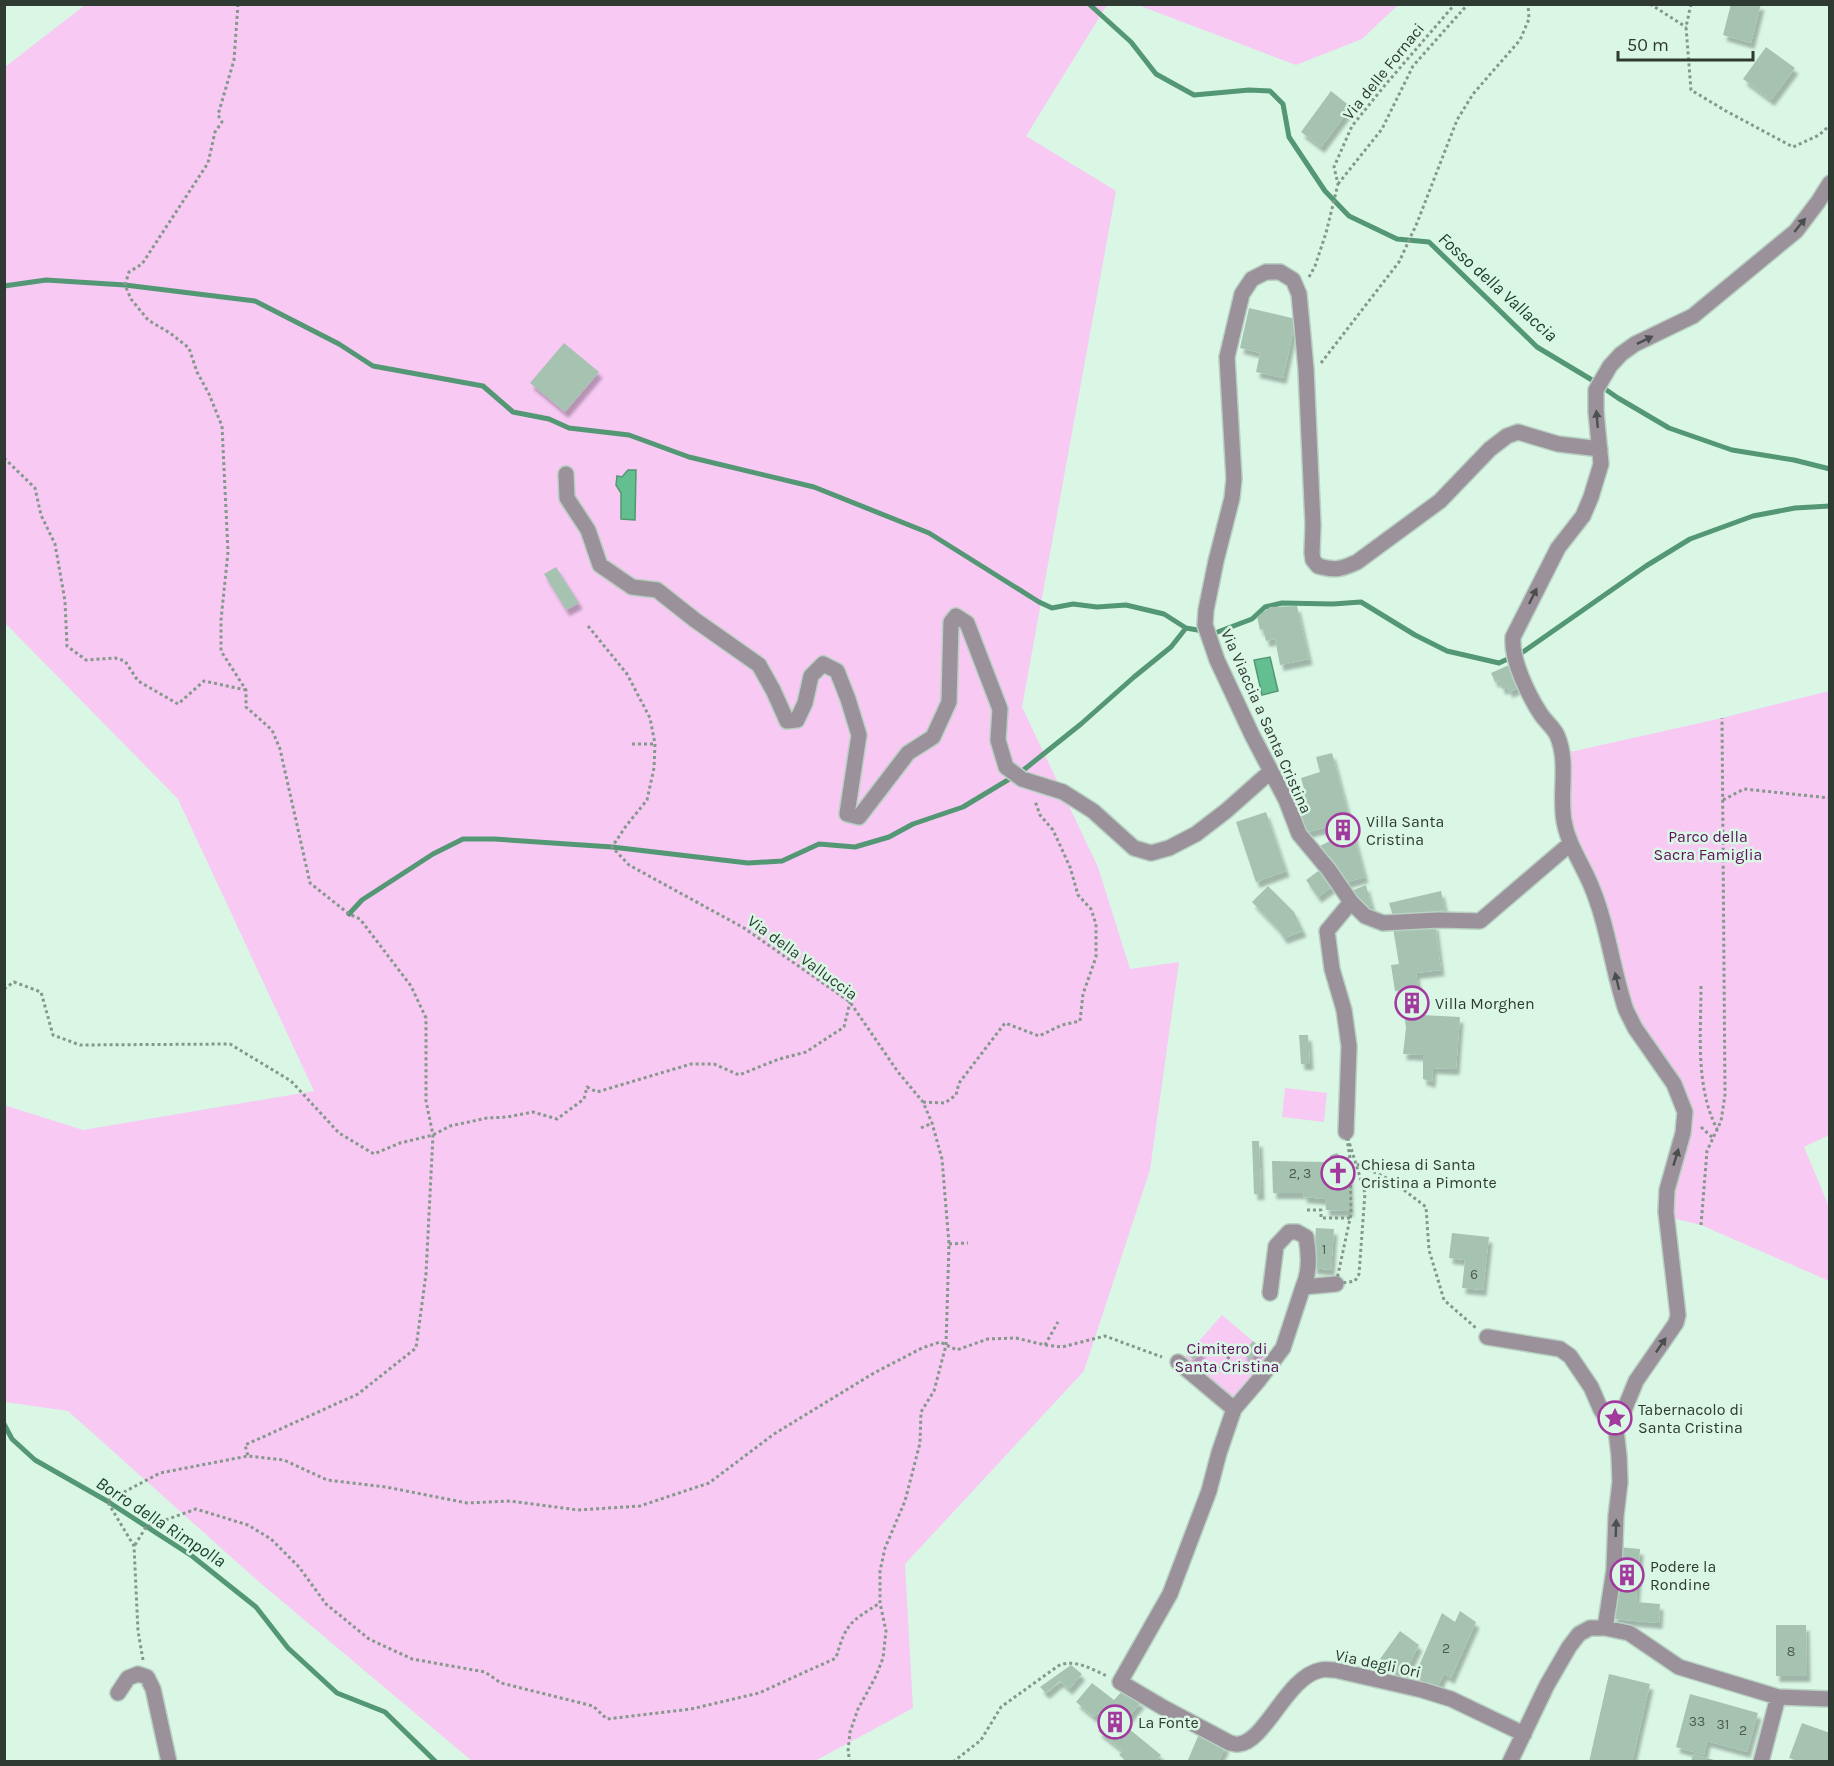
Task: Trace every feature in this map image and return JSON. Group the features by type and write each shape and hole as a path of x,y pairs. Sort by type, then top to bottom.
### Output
{"street":[{"path":"1605,1628 1614,1570 1620,1482 1616,1430 1636,1381 1676,1323 1678,1315 1666,1212 1667,1190 1683,1132 1685,1112 1674,1084 1635,1028 1626,1011 1590,884 1570,844 1564,822 1561,799 1563,777 1561,748 1556,734 1530,696 1515,655 1514,637 1558,548 1583,516 1591,497 1601,464 1596,412 1599,384 1610,366 1635,344 1694,316 1796,231 1830,183"},
{"name":"Via Viaccia a Santa Cristina","path":"1299,294 1293,280 1280,272 1266,272 1252,279 1242,294 1227,357 1234,469 1232,498 1216,561 1204,625 1217,660 1286,800 1299,834 1365,916 1383,923 1438,920 1480,921 1570,844"},
{"path":"1299,294 1313,525 1312,553 1313,560 1318,566 1333,570 1357,562 1440,501 1490,449 1507,436 1518,432 1558,444 1600,449"},
{"path":"566,474 567,498 588,530 600,565 632,587 657,590 759,665 787,721 797,720 806,703 811,676 823,664 837,671 859,735 847,814 859,817 908,753 933,737 949,702 951,622 956,616 967,623 1000,709 998,740 1006,767 1022,779 1063,792 1093,811 1134,848 1151,854 1169,848 1196,834 1226,812 1271,771"},
{"path":"1346,1132 1349,1046 1344,1010 1332,969 1327,931 1352,902"},
{"path":"1178,1362 1234,1409 1283,1348 1308,1277 1306,1236 1297,1232 1289,1232 1276,1246 1270,1293"},
{"path":"1303,1287 1336,1284"},
{"path":"1487,1337 1560,1349 1570,1356 1591,1387 1601,1410 1616,1430"},
{"name":"Via degli Ori","path":"1234,1409 1209,1491 1170,1594 1120,1682 1230,1743 1239,1744 1255,1735 1300,1680 1322,1669 1422,1690 1450,1699 1524,1734"},
{"path":"1510,1761 1547,1685 1569,1647 1579,1634 1590,1628 1605,1628 1629,1633 1679,1666 1778,1697 1830,1700"},
{"path":"118,1693 128,1678 138,1674 147,1677 153,1689 169,1761"},
{"path":"1761,1761 1778,1697"}],"path":[{"path":"238,4 234,60 218,115 222,122 215,132 208,163 142,264 129,272 125,285 131,299 148,320 189,348 197,372 222,426 228,552 221,620 222,651 246,690 246,707 272,730 280,749 310,883 360,919 411,986 426,1018 426,1101 433,1135 426,1274 416,1348 358,1394 245,1445 248,1456"},
{"name":"Via delle Fornaci","path":"1299,294 1315,266 1326,233 1338,184 1334,167 1352,126 1455,4"},
{"path":"1338,184 1382,129 1413,66 1468,4"},
{"path":"1305,369 1321,363 1400,262 1457,120 1473,94 1520,40 1529,19 1528,4"},
{"path":"1650,4 1686,27"},
{"path":"1691,4 1686,27 1691,90 1793,147 1819,135 1830,125"},
{"path":"4,458 35,488 41,516 55,544 65,601 66,646 86,660 115,658 125,661 138,681 178,704 204,681 246,690"},
{"name":"Via della Valluccia","path":"588,626 627,674 650,718 655,744 654,768 647,800 612,847 629,865 744,928 850,1002 892,1063 923,1102 932,1123 942,1159 949,1244 946,1345 934,1391 921,1412 920,1443 905,1501 885,1548 880,1571 880,1603 886,1631 883,1658 858,1708 850,1732 848,1751 850,1761"},
{"path":"1701,1225 1707,1151 1721,1120 1725,1095 1722,718"},
{"path":"632,744 655,744"},
{"path":"923,1102 945,1103 956,1095 958,1083 1005,1023 1039,1036 1062,1025 1080,1021 1083,994 1096,957 1096,924 1091,909 1078,895 1070,867 1053,830 1040,815 1022,779"},
{"path":"1723,800 1744,789 1830,798"},
{"path":"4,989 14,982 41,992 53,1035 80,1045 230,1044 291,1081 339,1133 374,1154 400,1143 433,1135 450,1126 487,1118 533,1112 557,1119 584,1099 588,1087 597,1092 692,1064 714,1064 739,1076 779,1059 806,1052 822,1042 844,1027 850,1002"},
{"path":"1701,986 1701,1061 1709,1114 1717,1129"},
{"path":"921,1128 932,1123"},
{"path":"1346,1132 1351,1168 1350,1218 1336,1284 1355,1281 1359,1274 1365,1193 1357,1164 1391,1180 1426,1207 1428,1250 1444,1300 1487,1337"},
{"path":"1307,1210 1321,1210 1321,1218 1350,1218"},
{"path":"949,1244 968,1243"},
{"path":"1045,1345 1058,1322"},
{"path":"147,1677 138,1631 134,1546 107,1501 160,1473 248,1456 284,1460 327,1480 386,1487 467,1503 510,1501 578,1510 640,1506 709,1483 774,1434 874,1373 922,1348 940,1342 957,1350 988,1339 1016,1338 1062,1347 1105,1336 1178,1362"},
{"path":"1205,1386 1234,1352"},
{"path":"134,1546 146,1527 196,1509 248,1526 272,1539 299,1567 326,1604 369,1639 412,1659 485,1672 501,1683 593,1706 607,1719 691,1709 759,1693 836,1658 842,1637 853,1620 880,1603"},
{"path":"953,1761 981,1740 1001,1707 1058,1666 1066,1662 1090,1668"}],"green space":[{"path":"1398,4 1362,39 1296,65 1138,5"},
{"path":"85,5 1107,5 1026,136 1116,191 1022,707 1098,867 1130,969 1179,962 1150,1170 1084,1371 905,1564 913,1708 815,1761 472,1761 258,1581 68,1411 5,1402 4,1105 83,1130 314,1091 178,799 5,623 5,67"},
{"name":"Parco della Sacra Famiglia","path":"1829,691 1829,1135 1804,1147 1829,1207 1829,1281 1701,1225 1672,1218 1688,1115 1629,1004 1575,846 1567,805 1567,780 1570,752"},
{"path":"1285,1088 1327,1093 1324,1122 1282,1117"},
{"name":"Cimitero di Santa Cristina","path":"1222,1315 1273,1358 1235,1401 1184,1358"}],"shaded area":[{"path":"628,470 636,470 635,520 621,519 621,493 616,485 617,476 622,477"},
{"path":"1270,657 1278,691 1262,695 1254,660"}],"building":[{"path":"1731,4 1761,4 1751,43 1723,35"},
{"path":"1766,47 1795,68 1771,100 1743,79"},
{"path":"1331,91 1351,107 1321,147 1301,132"},
{"path":"1249,308 1296,319 1283,378 1256,372 1260,353 1240,348"},
{"path":"564,343 599,372 565,412 530,383"},
{"path":"556,567 579,603 566,610 544,574"},
{"path":"1297,606 1309,659 1280,665 1275,639 1266,641 1257,617 1270,607"},
{"path":"1509,665 1518,688 1509,692 1507,687 1502,689 1499,680 1495,682 1491,673"},
{"name":"Villa Santa Cristina","path":"1332,753 1365,877 1344,883 1314,849 1338,837 1332,826 1303,833 1292,796 1305,792 1301,778 1320,772 1316,757"},
{"path":"1266,812 1286,871 1256,882 1236,822"},
{"path":"1321,869 1333,886 1318,897 1306,880"},
{"path":"1366,885 1372,907 1365,906 1351,891"},
{"path":"1268,886 1294,912 1303,931 1284,938 1252,902"},
{"path":"1441,891 1445,910 1393,916 1389,903"},
{"name":"Villa Morghen","path":"1435,924 1441,970 1416,973 1422,1015 1460,1017 1456,1069 1433,1068 1432,1082 1423,1079 1423,1055 1403,1054 1406,1028 1401,990 1395,991 1391,965 1399,964 1393,928"},
{"path":"1299,1035 1308,1035 1310,1064 1301,1064"},
{"path":"1252,1141 1259,1141 1261,1194 1254,1194"},
{"path":"1337,1153 1341,1157 1349,1157 1350,1211 1326,1210 1325,1199 1303,1197 1304,1193 1273,1193 1272,1161 1326,1162 1331,1155"},
{"path":"1316,1228 1334,1229 1331,1270 1313,1268"},
{"path":"1452,1233 1489,1237 1483,1290 1462,1288 1465,1260 1449,1258"},
{"path":"1253,1341 1261,1348 1250,1360 1243,1353"},
{"path":"1196,1345 1202,1351 1194,1360 1188,1355"},
{"name":"Podere la Rondine","path":"1618,1547 1640,1549 1636,1602 1660,1604 1659,1623 1613,1619"},
{"path":"1460,1611 1476,1622 1451,1678 1444,1674 1438,1686 1415,1675 1442,1613 1455,1622"},
{"path":"1776,1625 1806,1625 1807,1676 1776,1676"},
{"path":"1400,1631 1419,1645 1402,1679 1388,1674 1391,1665 1380,1659"},
{"path":"1071,1665 1082,1674 1069,1689 1060,1681 1046,1693 1040,1687"},
{"path":"1609,1674 1650,1684 1632,1762 1589,1762"},
{"name":"La Fonte","path":"1092,1683 1114,1700 1123,1690 1141,1702 1123,1724 1161,1755 1155,1762 1127,1762 1119,1755 1123,1751 1098,1731 1106,1721 1098,1713 1094,1717 1076,1702"},
{"path":"1690,1694 1758,1713 1747,1752 1707,1741 1704,1755 1676,1747"},
{"path":"1802,1723 1830,1733 1830,1762 1800,1762 1789,1758"},
{"path":"1199,1734 1226,1746 1218,1762 1187,1762"},
{"path":"1693,1754 1718,1761 1718,1762 1691,1762"}],"waterway":[{"name":"Fosso della Vallaccia","path":"1089,4 1131,42 1156,74 1194,95 1249,90 1270,91 1283,104 1289,137 1325,191 1349,216 1397,239 1429,242 1537,347 1618,398 1669,428 1732,450 1794,460 1830,469"},
{"path":"4,286 46,280 125,285 255,301 339,344 373,366 483,386 513,412 549,419 569,428 629,435 689,457 814,487 929,533 1052,608 1073,604 1097,607 1126,605 1164,614 1186,628 1215,633 1252,619 1265,607 1282,603 1361,602 1415,635 1447,651 1499,663 1523,652 1646,566 1690,539 1753,516 1795,508 1830,506"},
{"path":"349,914 362,900 433,854 463,839 612,847 748,863 782,861 819,844 855,847 889,837 913,824 963,807 1021,772 1171,647 1186,628"},
{"name":"Borro della Rimpolla","path":"4,1424 12,1439 35,1460 107,1501 192,1556 256,1607 288,1648 337,1693 385,1712 436,1762"}],"place":[{"name":"Villa Santa Cristina","path":"1343,830"},
{"name":"Villa Morghen","path":"1412,1003"},
{"name":"Chiesa di Santa Cristina a Pimonte","path":"1338,1173"},
{"name":"Tabernacolo di Santa Cristina","path":"1615,1418"},
{"name":"Podere la Rondine","path":"1627,1575"},
{"name":"La Fonte","path":"1115,1722"}]}
